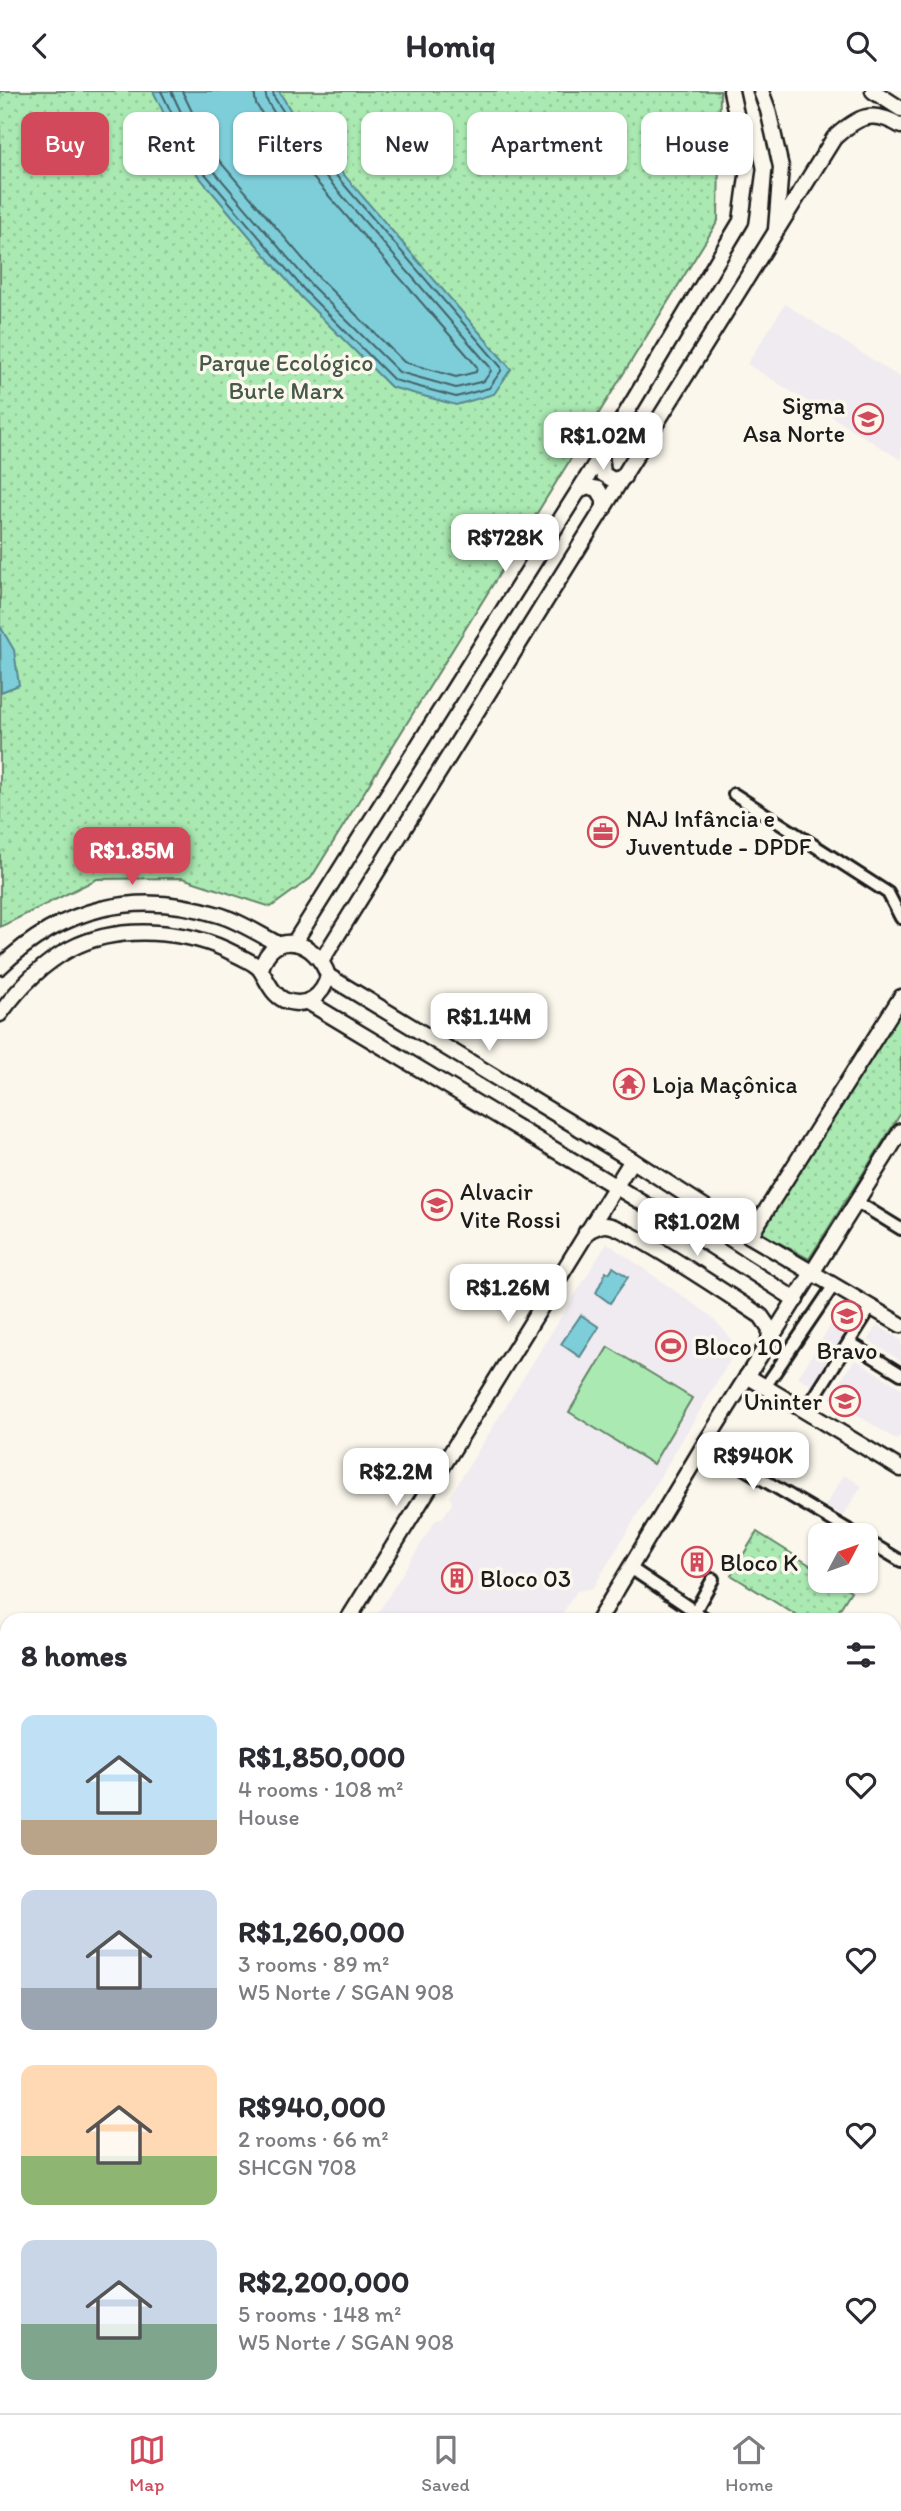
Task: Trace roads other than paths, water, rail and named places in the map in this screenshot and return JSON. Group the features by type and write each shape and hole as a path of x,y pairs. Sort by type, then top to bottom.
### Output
{"street":[{"path":"294,943 601,455 741,221 748,169 731,91"},
{"path":"761,91 781,167 776,230"},
{"path":"873,91 901,110"},
{"path":"322,960 834,138 852,122 874,116 891,120 901,126"},
{"path":"601,455 603,474 613,480 624,477"},
{"path":"575,494 586,486 595,487 604,499 604,508"},
{"path":"734,794 888,893 901,918"},
{"path":"0,967 20,947 64,920 93,911 159,902 223,916 278,944 294,943 310,949 322,960 328,976 632,1160 750,1237 901,1325"},
{"path":"0,1014 20,987 60,957 82,945 110,937 142,932 183,936 233,953 261,969"},
{"path":"278,944 266,953 261,969 264,978 279,996 295,1003 308,1002 319,995 328,976"},
{"path":"750,1237 901,997"},
{"path":"308,1002 615,1187 796,1300"},
{"path":"602,1613 901,1131"},
{"path":"352,1613 632,1160"},
{"path":"857,1202 901,1229"},
{"path":"586,1232 606,1225 615,1227 653,1248 761,1316 770,1329 769,1343"},
{"path":"765,1387 834,1285"},
{"path":"805,1412 872,1307"},
{"path":"849,1342 901,1374"},
{"path":"747,1376 901,1469"},
{"path":"704,1445 837,1523"},
{"path":"878,1547 901,1561"},
{"path":"629,1567 698,1613"},
{"path":"695,1611 713,1579"}],"water":[{"path":"153,91 279,91 291,112 233,112 233,175 344,175 511,369 494,394 456,405 391,387 301,297 197,175 219,175 219,112 163,112"},
{"path":"0,626 14,650 19,685 1,692"},
{"path":"613,1267 628,1277 610,1303 596,1293 606,1272 609,1273"},
{"path":"581,1315 599,1327 580,1357 561,1344"}],"place":[{"name":"Sigma Asa Norte","path":"868,419"},
{"name":"NAJ Infância e Juventude - DPDF","path":"603,832"},
{"name":"Loja Maçônica","path":"629,1084"},
{"name":"Alvacir Vite Rossi","path":"437,1205"},
{"name":"Bravo","path":"847,1316"},
{"name":"Bloco 10","path":"671,1346"},
{"name":"Uninter","path":"845,1401"},
{"name":"Bloco K","path":"697,1562"},
{"name":"Bloco 03","path":"457,1578"}],"park label":[{"name":"Parque Ecológico Burle Marx","path":"286,376"}]}
